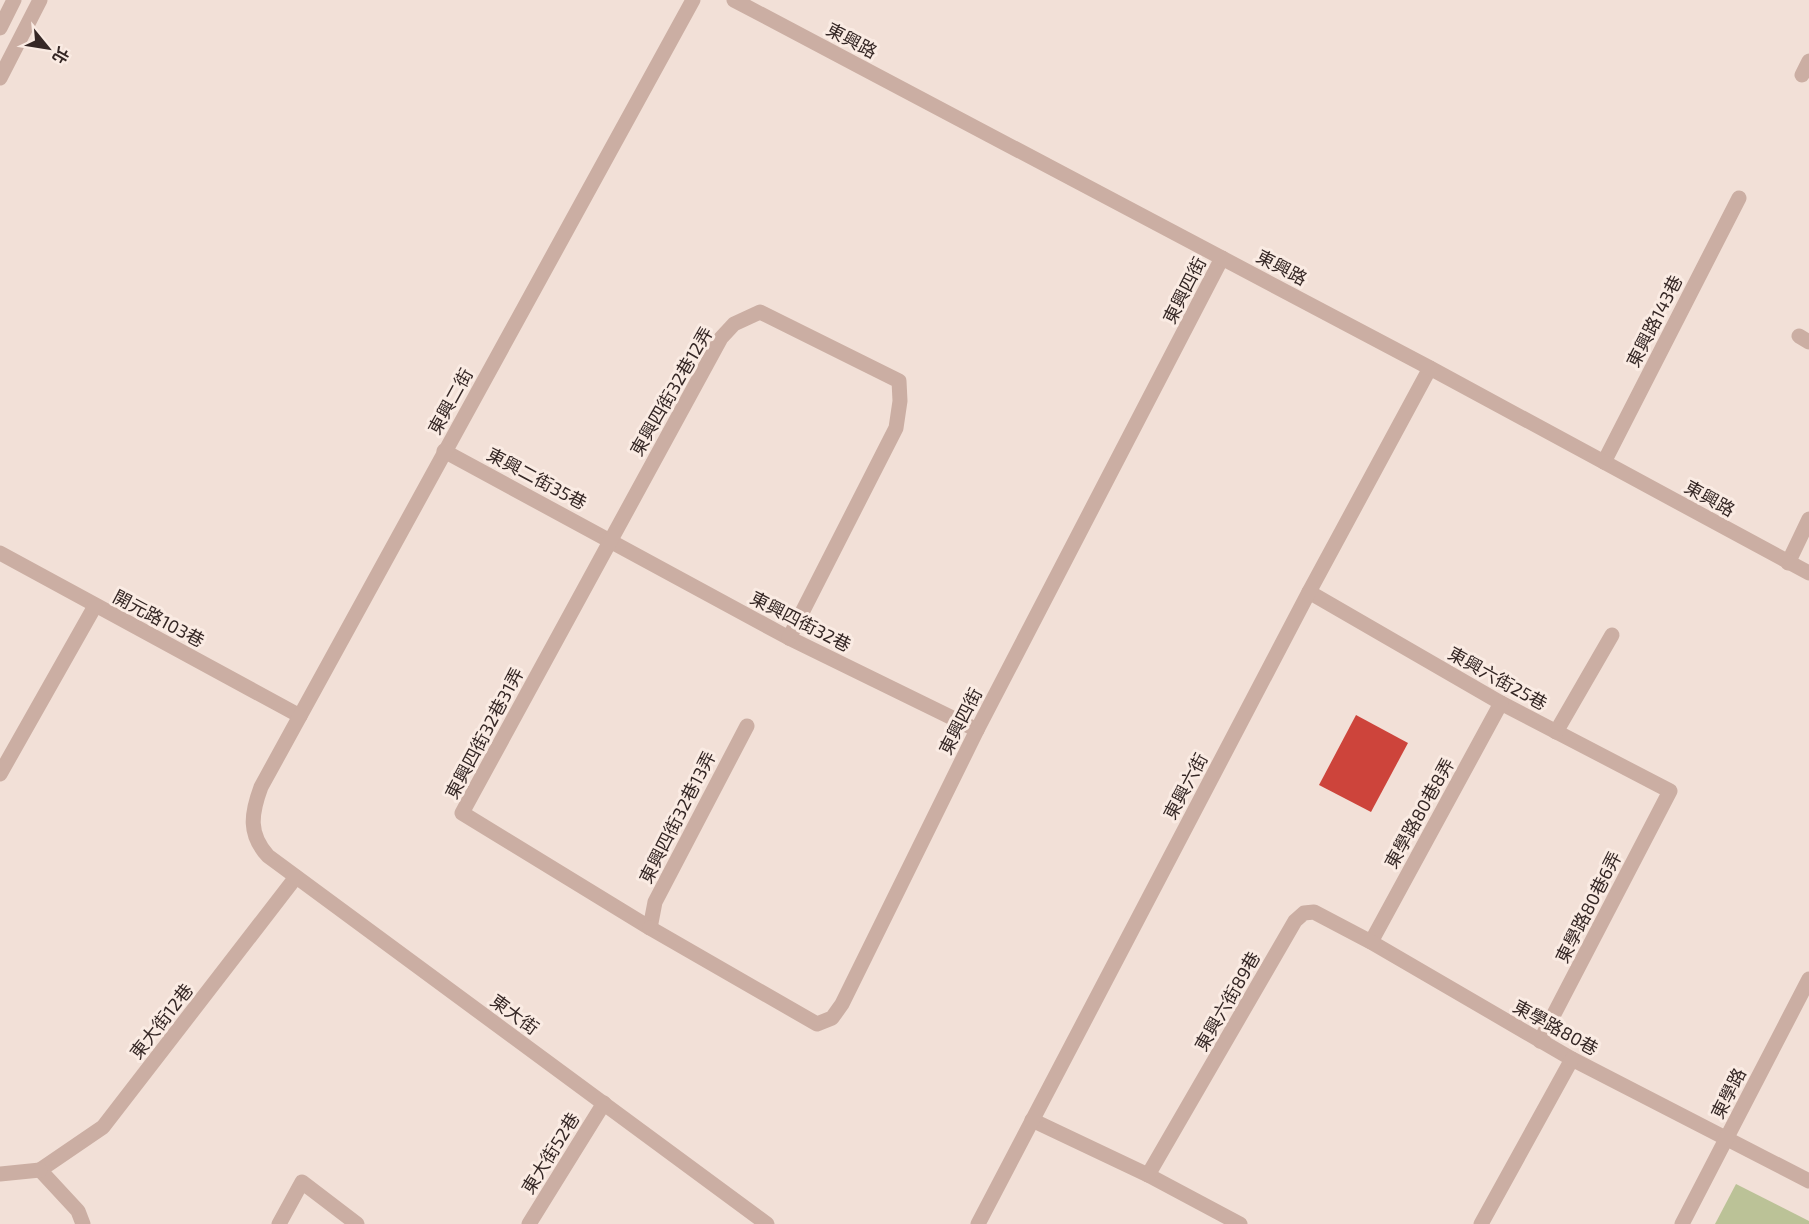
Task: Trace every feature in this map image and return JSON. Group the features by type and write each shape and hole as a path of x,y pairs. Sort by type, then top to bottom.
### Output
{"street":[{"path":"0,28 14,0"},
{"path":"0,78 40,0"},
{"name":"東興二街","path":"253,825 255,803 261,787 693,0"},
{"name":"東興路","path":"734,0 1430,368 1809,573"},
{"path":"1802,75 1809,61"},
{"name":"東興路143巷","path":"1604,462 1739,198"},
{"name":"東興四街","path":"650,928 817,1024 832,1018 842,1004 977,730 1222,258"},
{"name":"東興四街32巷12弄","path":"610,541 721,338 734,324 760,312 899,381 900,401 896,428 789,638"},
{"name":"東興六街","path":"978,1224 1309,592 1430,368"},
{"name":"東興二街35巷","path":"444,451 610,541"},
{"path":"1788,563 1809,519"},
{"name":"東興四街32巷","path":"610,541 789,638 977,730"},
{"name":"東興四街32巷31弄","path":"610,541 462,813 650,928"},
{"name":"開元路103巷","path":"0,553 300,716"},
{"name":"東興六街25巷","path":"1309,592 1501,703 1670,792"},
{"path":"0,774 95,606"},
{"path":"1556,732 1612,635"},
{"name":"東學路80巷8弄","path":"1371,942 1501,703"},
{"name":"東興四街32巷13弄","path":"650,928 655,902 747,726"},
{"name":"東學路80巷6弄","path":"1540,1041 1670,792"},
{"name":"東大街","path":"253,825 257,844 268,856 296,878 767,1224"},
{"name":"東大街12巷","path":"40,1170 103,1127 296,878"},
{"name":"東興六街89巷","path":"1148,1175 1295,921 1304,913 1314,912 1371,942"},
{"name":"東學路80巷","path":"1371,942 1572,1059 1809,1181"},
{"name":"東學路","path":"1682,1224 1809,980"},
{"path":"1481,1224 1572,1059"},
{"name":"東大街52巷","path":"529,1224 604,1103"},
{"path":"1032,1120 1148,1175 1219,1219 1240,1224"},
{"path":"0,1174 40,1170 78,1212 83,1224"},
{"path":"279,1224 302,1182 357,1224"}],"green space":[{"path":"1736,1184 1809,1221 1809,1224 1715,1224"}],"building":[{"path":"1356,715 1408,743 1371,812 1319,785"}]}
